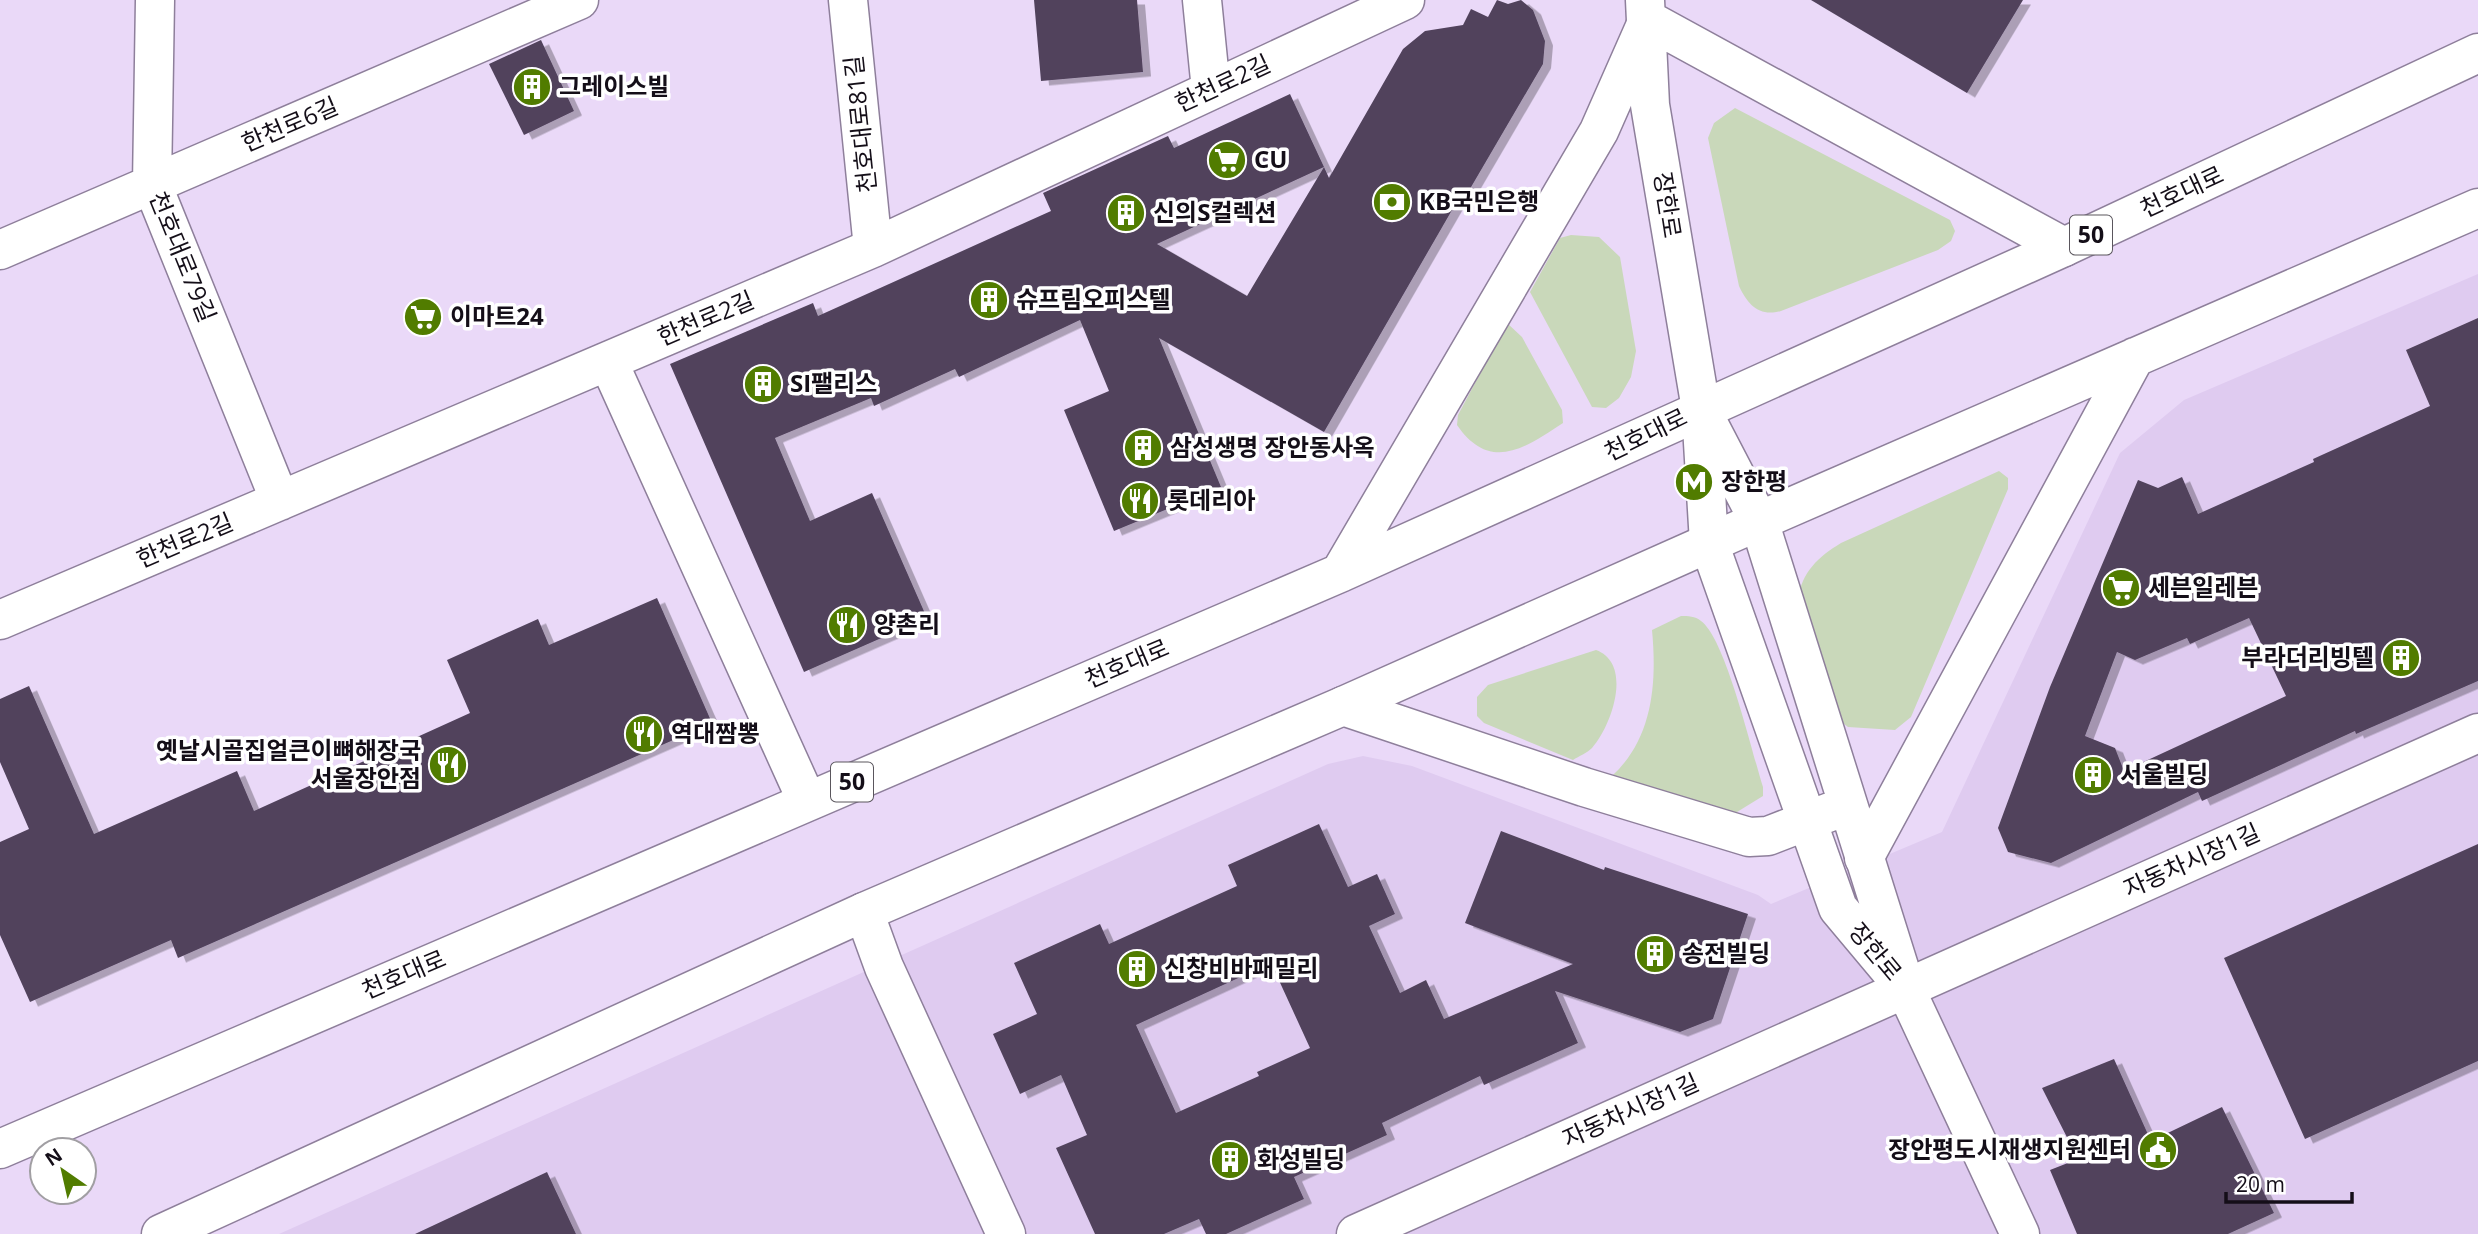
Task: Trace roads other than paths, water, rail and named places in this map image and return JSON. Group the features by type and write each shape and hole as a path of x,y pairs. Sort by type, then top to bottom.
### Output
{"street":[{"name":"천호대로79길","path":"155,0 152,184 281,501"},
{"name":"한천로6길","path":"0,250 579,0"},
{"name":"천호대로81길","path":"848,0 873,247"},
{"path":"1202,0 1211,90"},
{"name":"한천로2길","path":"0,621 873,247 1405,0"},
{"path":"1340,573 1599,131 1647,10 2064,247"},
{"name":"장한로","path":"1647,10 1650,104 1701,409 1709,543 1838,908 1905,988"},
{"name":"천호대로","path":"0,1149 1340,573 1587,464 1701,409 2064,247 2478,53"},
{"path":"161,1234 864,912 1343,706 1709,543 2478,208"},
{"path":"1864,858 2136,357"},
{"path":"608,361 807,801"},
{"name":"장한로","path":"1701,409 1759,522 1905,988"},
{"path":"1343,706 1584,787 1749,837 1792,855 1826,876"},
{"name":"자동차시장1길","path":"1356,1234 2478,733"},
{"path":"1749,837 1768,836 1847,807"},
{"path":"864,912 884,967 1006,1234"},
{"path":"1905,988 2020,1234"}],"place":[{"name":"그레이스빌","path":"532,87"},
{"name":"CU","path":"1227,160"},
{"name":"KB국민은행","path":"1392,202"},
{"name":"신의S컬렉션","path":"1126,213"},
{"name":"슈프림오피스텔","path":"989,300"},
{"name":"이마트24","path":"423,317"},
{"name":"SI팰리스","path":"763,384"},
{"name":"삼성생명 장안동사옥","path":"1143,448"},
{"name":"장한평","path":"1694,482"},
{"name":"롯데리아","path":"1140,501"},
{"name":"세븐일레븐","path":"2121,588"},
{"name":"양촌리","path":"847,625"},
{"name":"부라더리빙텔","path":"2401,658"},
{"name":"역대짬뽕","path":"644,734"},
{"name":"옛날시골집얼큰이뼈해장국 서울장안점","path":"448,765"},
{"name":"서울빌딩","path":"2093,775"},
{"name":"송전빌딩","path":"1655,954"},
{"name":"신창비바패밀리","path":"1137,969"},
{"name":"장안평도시재생지원센터","path":"2158,1150"},
{"name":"화성빌딩","path":"1230,1160"}]}
